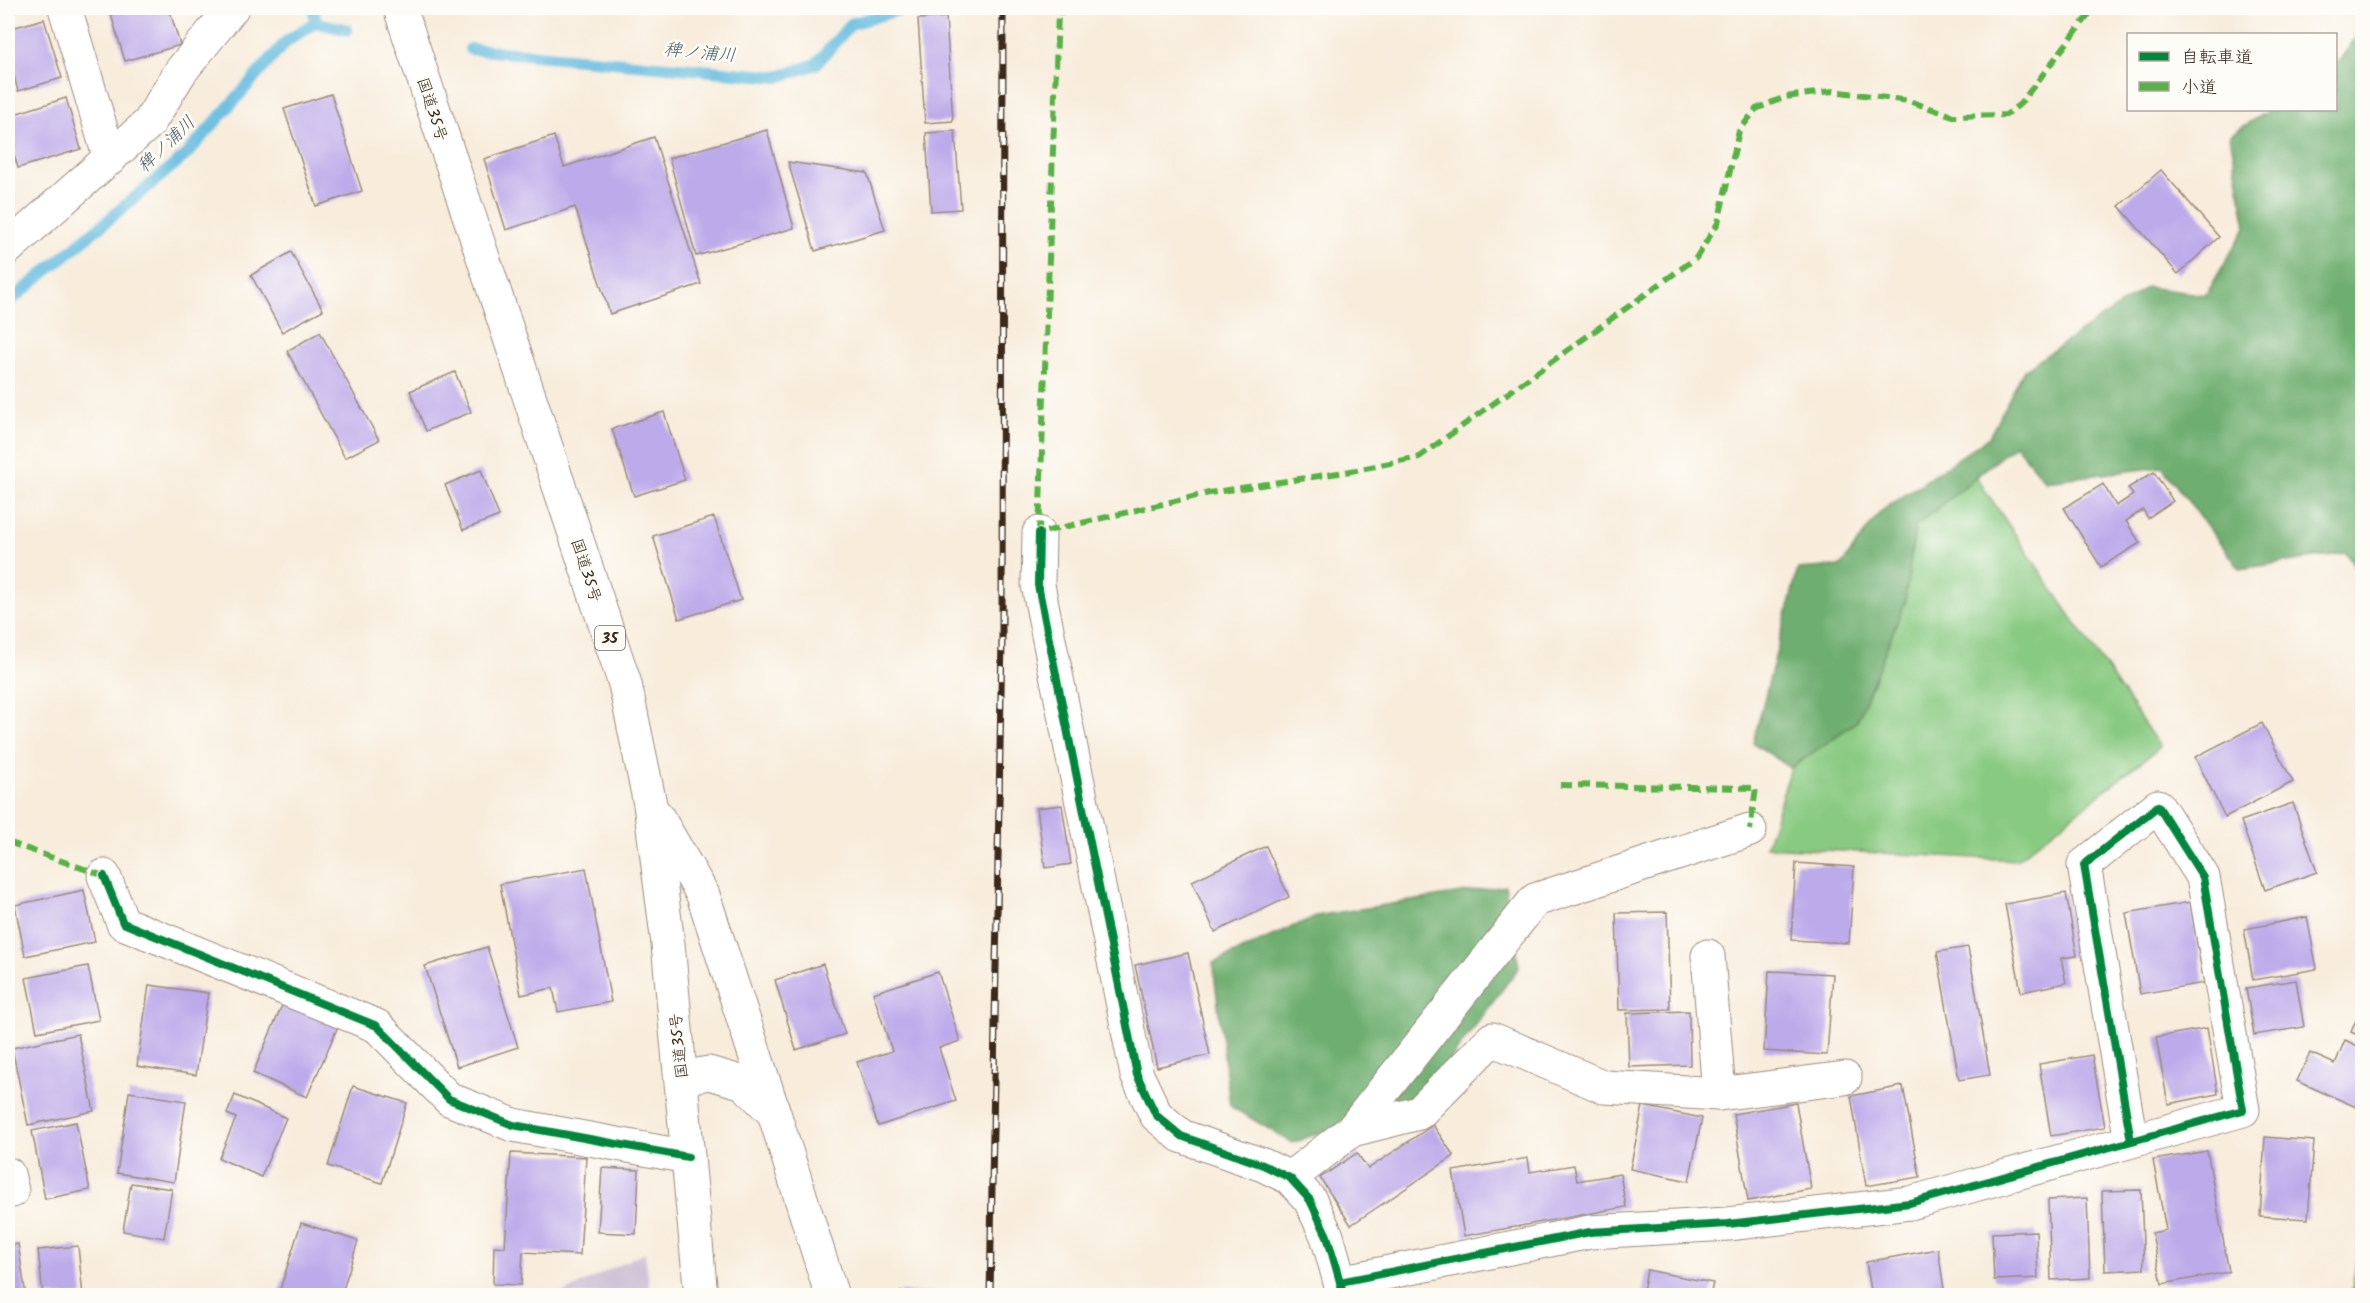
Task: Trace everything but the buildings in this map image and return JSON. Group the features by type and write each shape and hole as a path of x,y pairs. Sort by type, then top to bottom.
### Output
{"main road":[{"path":"65,8 110,159"},
{"path":"8,248 149,123 181,71 232,8"},
{"name":"国道35号","path":"400,8 625,684 650,804 681,1078 700,1296"},
{"path":"1039,533 1038,585 1137,1075 1156,1115 1181,1136 1263,1165 1290,1178 1310,1200 1327,1236 1342,1289 1590,1232 1728,1224 1910,1203 2243,1110 2203,877 2158,806 2084,865 2131,1141"},
{"path":"650,804 703,895 832,1296"},
{"path":"1290,1178 1352,1130 1535,900 1750,830"},
{"path":"104,876 123,922 377,1026 448,1099 513,1125 688,1157"},
{"path":"1708,956 1719,1094"},
{"path":"1352,1130 1419,1113 1492,1039 1604,1087 1719,1094 1845,1078"},
{"path":"681,1078 709,1072 744,1083 774,1113"},
{"path":"8,1174 12,1191 8,1192"}],"shaded area":[{"path":"645,1252 650,1295 559,1295"}],"green space":[{"path":"2362,28 2362,579 2346,553 2240,569 2162,467 2045,481 2015,445 1915,527 1905,602 1857,721 1791,768 1753,743 1798,569 1841,566 1880,512 1989,437 2024,370 2147,287 2206,295 2246,227 2230,135 2267,111 2337,111 2337,65"},
{"path":"1976,477 2160,747 2016,860 1766,847 1791,768 1857,721 1905,602 1915,527"},
{"path":"1505,886 1519,967 1426,1092 1293,1143 1230,1106 1213,963 1316,916"},
{"path":"2362,1231 2362,1295 2351,1295"}],"waterway":[{"path":"314,8 315,22"},
{"name":"稗ノ浦川","path":"470,49 778,77 816,64 851,24 905,8"},
{"name":"稗ノ浦川","path":"8,303 186,155 286,42 315,22 347,30"}],"railway":[{"path":"990,1296 1002,639 1003,8"}],"marked path":[{"path":"1087,8 1058,12 1039,533 1209,493 1351,471 1419,457 1696,258 1718,223 1739,131 1756,109 1785,97 1833,91 1909,101 1953,116 2006,115 2020,104 2094,8"},
{"path":"1560,785 1756,788 1750,830"},
{"path":"8,842 104,876"}],"cycle path":[{"path":"1039,533 1038,585 1137,1075 1156,1115 1181,1136 1263,1165 1290,1178 1310,1200 1327,1236 1344,1296"},
{"path":"1340,1282 1590,1232 1728,1224 1910,1203 2243,1110 2203,877 2158,806 2084,865 2131,1141"},
{"path":"104,876 123,923 377,1026 449,1099 513,1125 688,1157"}]}
